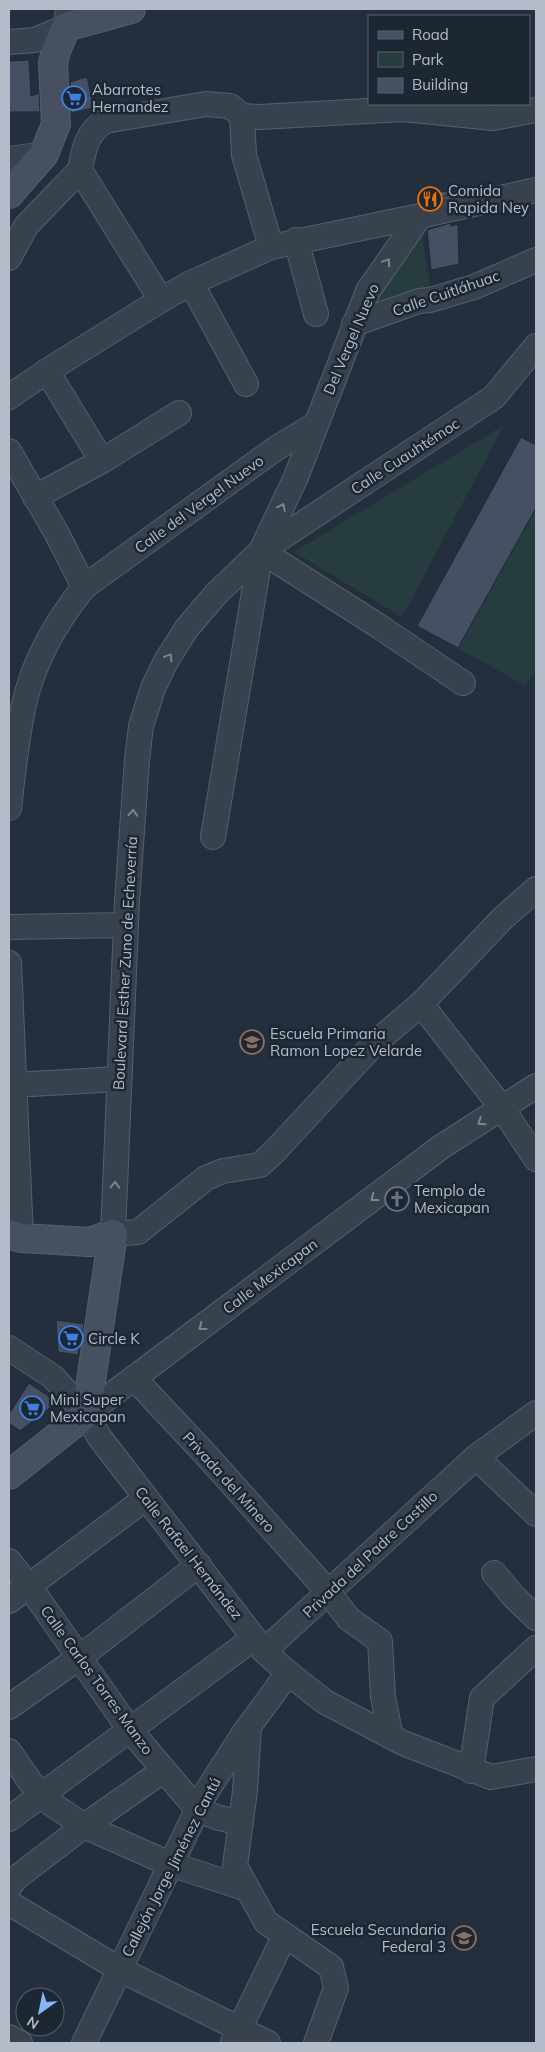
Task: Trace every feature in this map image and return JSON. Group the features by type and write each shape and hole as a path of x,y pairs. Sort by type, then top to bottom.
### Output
{"street":[{"path":"9,42 35,40 67,18 131,9"},
{"path":"9,194 44,154 56,124 53,63 67,18"},
{"path":"9,258 26,226 80,170 86,139 104,120 206,104 230,106 242,116 280,116 403,109 493,118 536,110"},
{"path":"242,116 244,155 271,247"},
{"path":"9,159 44,154"},
{"path":"80,170 160,300"},
{"path":"9,397 47,371 191,282 271,247 296,240 420,216 536,190"},
{"name":"Del Vergel Nuevo","path":"260,551 296,477 368,291 420,216"},
{"path":"296,240 316,314"},
{"name":"Calle Cuitláhuac","path":"354,324 419,301 430,300 474,287 536,260"},
{"path":"191,282 246,384"},
{"name":"Calle Cuauhtémoc","path":"260,551 494,397 536,346"},
{"path":"47,371 102,461"},
{"path":"35,497 102,461 179,413"},
{"name":"Calle del Vergel Nuevo","path":"9,808 23,708 38,662 60,620 84,587 275,449 316,424"},
{"path":"9,451 56,532 84,587"},
{"path":"213,837 260,551 377,625 463,683"},
{"name":"Boulevard Esther Zuno de Echeverría","path":"86,1414 113,1234 126,925 141,726 153,688 166,660 187,628 216,594 260,551"},
{"path":"9,963 15,1236 90,1242 113,1234 138,1232 206,1178 223,1172 260,1165 375,1043 421,1004 502,919 536,889"},
{"path":"9,927 126,925"},
{"path":"421,1004 502,1108 536,1159"},
{"path":"13,1085 119,1079"},
{"name":"Calle Mexicapan","path":"9,1474 441,1147 536,1086"},
{"name":"Calle Rafael Hernández","path":"9,1348 53,1377 86,1414 100,1438 259,1645 294,1678 325,1702 391,1737 471,1771 490,1778 536,1769"},
{"name":"Privada del Minero","path":"134,1378 207,1456 324,1587 349,1619 380,1641 383,1697 391,1737"},
{"name":"Privada del Padre Castillo","path":"9,1819 130,1730 259,1645 476,1457 536,1414"},
{"path":"476,1457 536,1514"},
{"path":"9,1601 146,1498"},
{"name":"Calle Carlos Torres Manzo","path":"9,1561 80,1657 130,1730 197,1809 216,1818 241,1823"},
{"path":"9,1707 80,1657 199,1565"},
{"path":"494,1573 514,1597 536,1618"},
{"path":"471,1771 482,1698 536,1648"},
{"name":"Callejón Jorge Jiménez Cantú","path":"84,2043 205,1794 249,1726 294,1678"},
{"path":"249,1726 245,1791 235,1866 266,1922 331,1967 336,1988 316,2043"},
{"path":"9,1751 40,1796 84,1826 170,1864 248,1889"},
{"path":"9,1887 16,1878 84,1826 164,1770"},
{"path":"9,1903 236,2036 268,2043"},
{"path":"236,2036 284,1935"},
{"path":"9,2037 20,2043"}],"green space":[{"path":"419,218 432,296 390,309 372,298"},
{"path":"504,425 402,617 294,552"},
{"path":"536,508 536,667 526,686 458,648"}],"building":[{"path":"29,60 31,96 39,93 40,112 9,112 9,61"},
{"path":"87,77 94,108 71,113 70,82"},
{"path":"450,191 450,195 424,201 423,193"},
{"path":"451,223 451,226 458,224 459,264 431,270 427,230"},
{"path":"521,437 536,445 536,508 458,648 417,626"},
{"name":"Circle K","path":"56,1320 84,1324 78,1355 58,1352"},
{"name":"Mini Super Mexicapan","path":"29,1383 57,1402 20,1431 9,1423 9,1414"}],"place":[{"name":"Abarrotes Hernandez","path":"74,98"},
{"name":"Comida Rapida Ney","path":"430,199"},
{"name":"Escuela Primaria Ramon Lopez Velarde","path":"252,1042"},
{"name":"Templo de Mexicapan","path":"397,1199"},
{"name":"Circle K","path":"71,1338"},
{"name":"Mini Super Mexicapan","path":"32,1408"},
{"name":"Escuela Secundaria Federal 3","path":"464,1938"}]}
